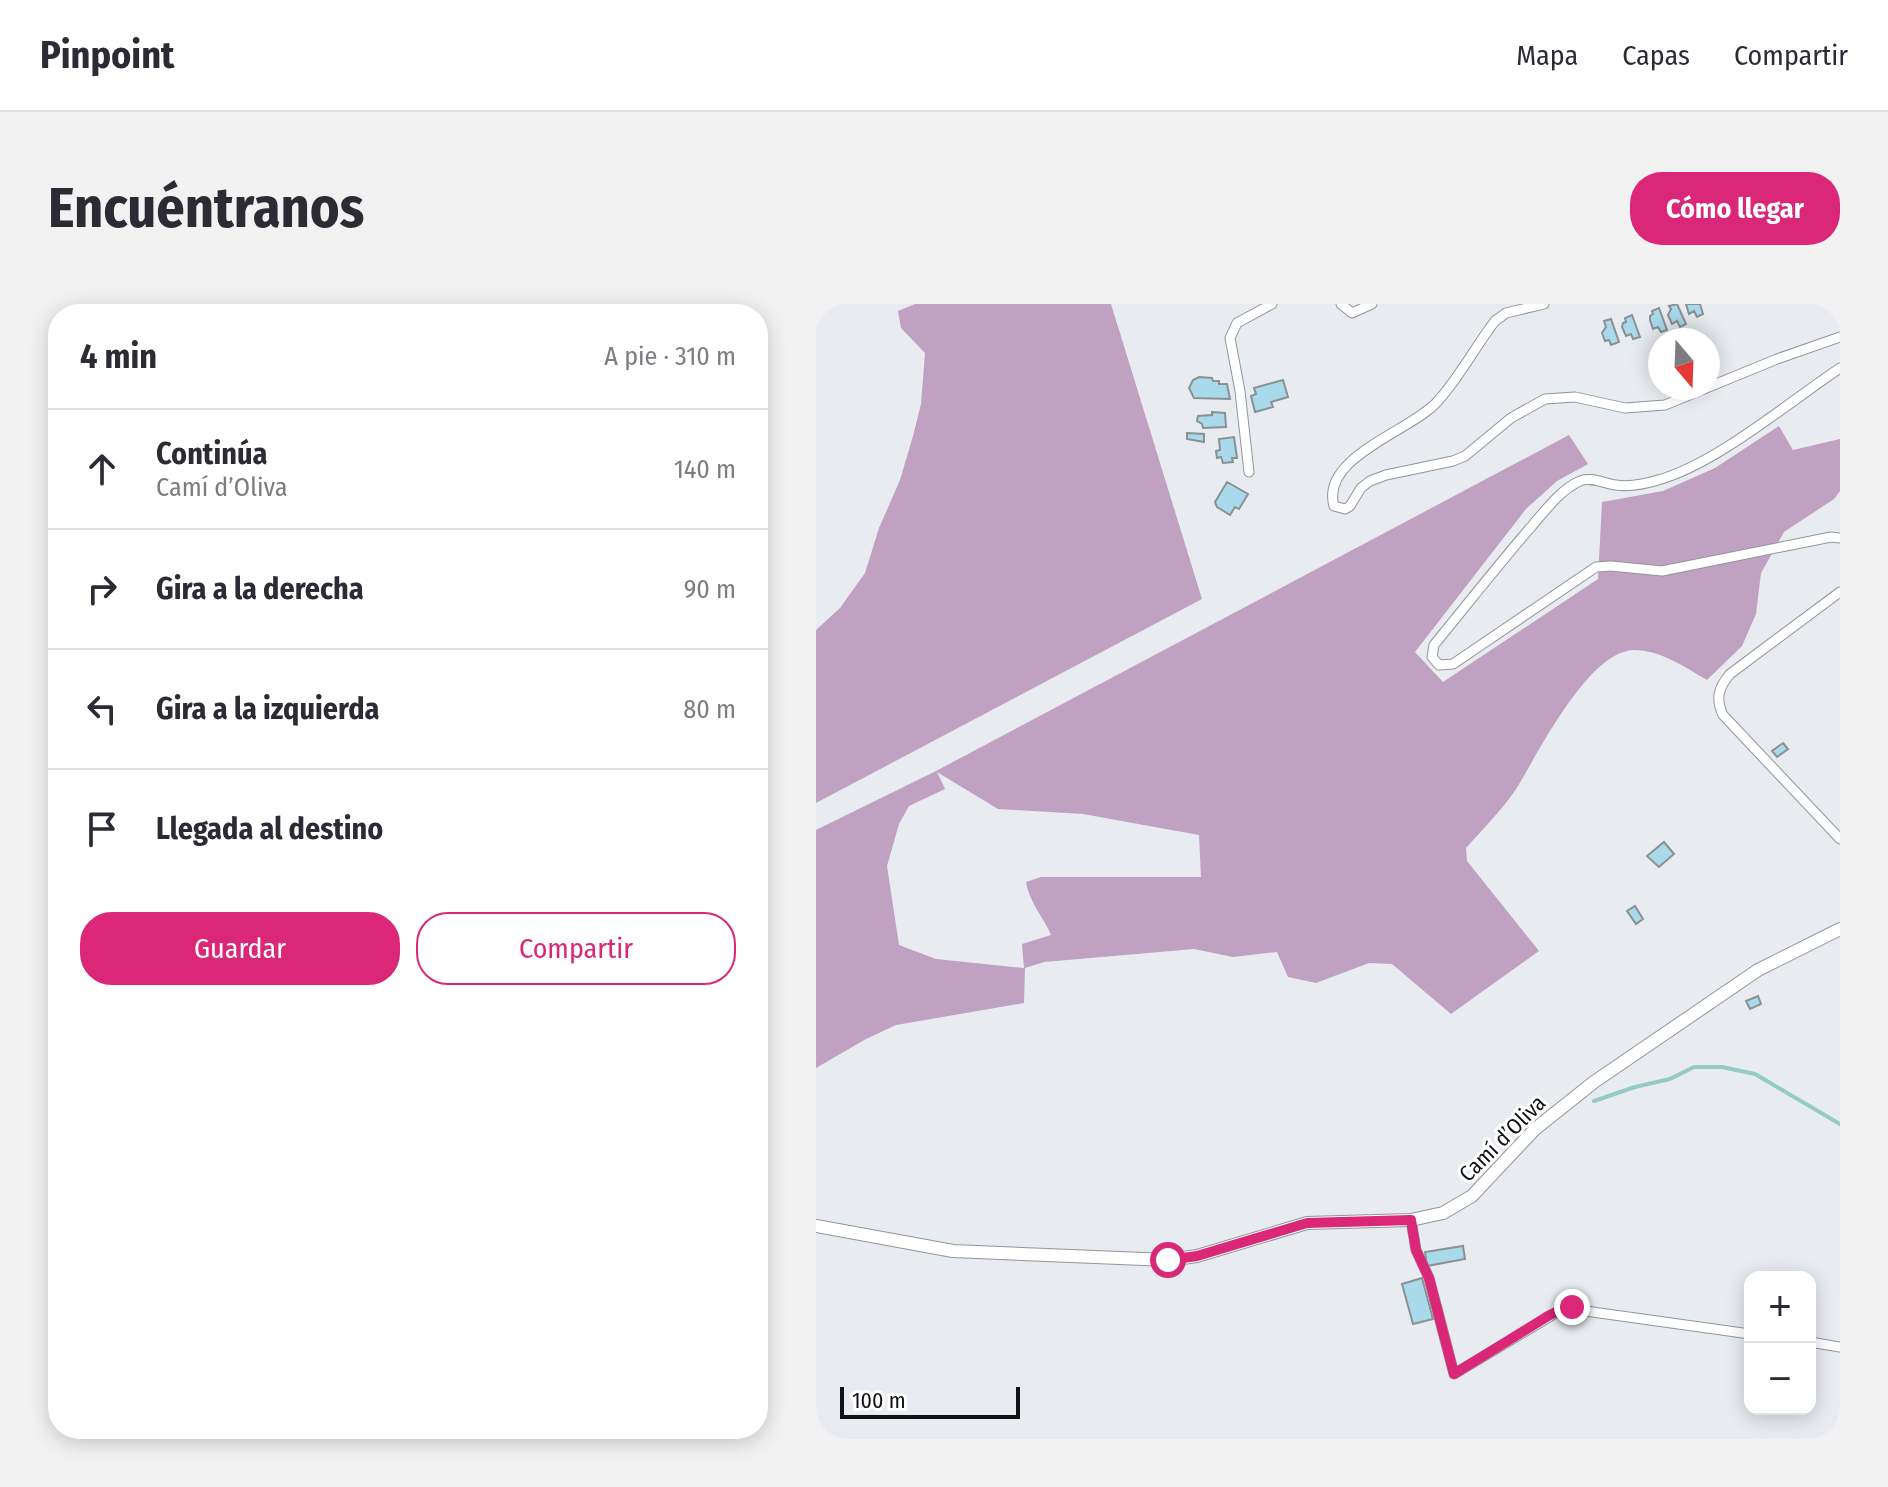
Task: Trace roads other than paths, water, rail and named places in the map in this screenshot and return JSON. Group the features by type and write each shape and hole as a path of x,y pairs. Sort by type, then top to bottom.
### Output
{"street":[{"path":"1249,472 1240,391 1230,338 1237,323 1272,304"},
{"path":"1341,304 1352,313 1372,304"},
{"path":"1544,304 1506,313 1495,321 1437,403 1411,423 1354,457 1339,476 1332,499 1334,506 1345,509 1361,488 1386,475 1465,456 1511,418 1545,399 1575,397 1625,408 1665,405 1840,337"},
{"path":"1840,368 1713,454 1677,473 1634,485 1579,481 1554,502 1518,542 1434,645 1432,657 1439,665 1453,664 1596,567 1662,571 1831,537 1840,538"},
{"path":"1840,592 1730,674 1722,683 1718,698 1723,715 1840,839"},
{"name":"Camí d’Oliva","path":"816,1226 953,1251 1168,1260 1197,1256 1307,1223 1411,1220 1443,1213 1472,1196 1535,1129 1585,1088 1748,976 1840,929"},
{"path":"1411,1220 1416,1250 1429,1278 1454,1374 1564,1308 1744,1333"},
{"path":"1816,1343 1840,1347"}],"waterway":[{"path":"1594,1101 1670,1079 1694,1067 1722,1067 1755,1074 1840,1124"}]}
